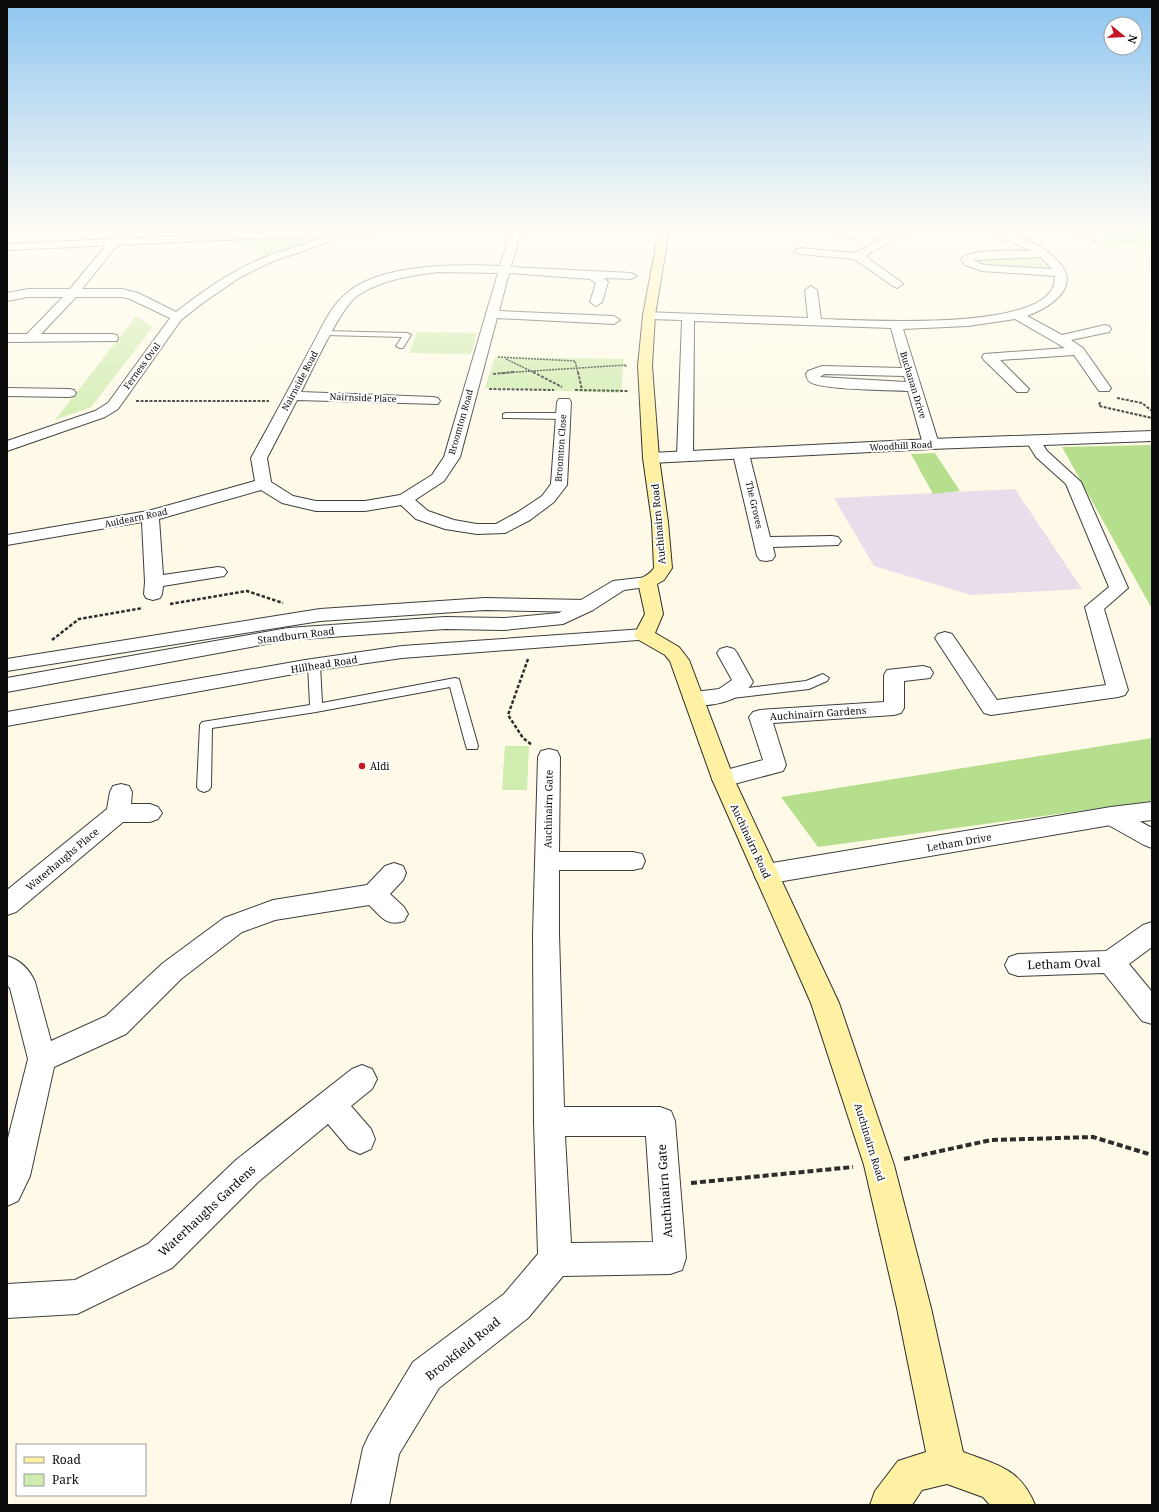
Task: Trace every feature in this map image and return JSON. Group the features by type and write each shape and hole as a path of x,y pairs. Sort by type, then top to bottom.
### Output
{"main road":[{"name":"Auchinairn Road","path":"647,582 658,576 663,568 660,522 651,458 646,375 649,315 652,301"},
{"path":"644,636 654,614 647,582"},
{"name":"Auchinairn Road","path":"644,636 672,651 679,660 723,779 825,1003 879,1165 914,1308 947,1465"},
{"path":"889,1505 911,1474 947,1465 996,1483 1016,1505"}],"street":[{"path":"31,338 66,301"},
{"path":"143,301 177,317"},
{"name":"Ferness Oval","path":"7,446 100,414 113,406 177,317 198,301"},
{"name":"Nairnside Road","path":"263,484 259,458 335,315 347,301"},
{"name":"Broomton Road","path":"263,484 288,500 316,506 365,506 405,499 438,478 452,457 495,301"},
{"path":"813,301 815,322"},
{"path":"649,315 896,325 951,325 1016,315 1043,304 1047,301"},
{"path":"491,314 614,320"},
{"path":"1016,315 1060,339 1078,351 1103,391"},
{"path":"686,456 688,317"},
{"name":"Buchanan Drive","path":"896,325 931,444"},
{"path":"1060,339 1105,329"},
{"path":"7,338 112,338"},
{"path":"1022,389 989,357 1078,351"},
{"path":"909,372 822,370 813,374 814,379 824,382 914,387"},
{"path":"7,392 69,393"},
{"name":"Nairnside Place","path":"291,399 433,400"},
{"name":"Broomton Close","path":"405,499 422,515 457,526 477,529 499,529 524,516 548,499 559,485 563,402"},
{"name":"Woodhill Road","path":"651,458 931,444 1152,436"},
{"path":"945,638 991,708 1118,690 1094,607 1119,588 1073,482 1041,454 1034,441"},
{"name":"The Groves","path":"742,454 764,549 832,541"},
{"name":"Auldearn Road","path":"7,540 150,516 263,484"},
{"path":"150,516 155,597 218,572"},
{"name":"Standburn Road","path":"7,685 288,634 444,623 504,624 563,618 586,606 619,585 647,582"},
{"name":"Standburn Road","path":"15,664 156,640 320,615 485,604 586,606"},
{"name":"Hillhead Road","path":"7,719 314,665 402,652 644,636"},
{"path":"693,698 724,695 742,682 727,653"},
{"name":"Auchinairn Gardens","path":"723,779 775,766 760,717 894,708 894,675 923,673"},
{"name":"Auchinairn Gate","path":"549,757 546,934 549,1122 555,1260 670,1258 660,1121 549,1122"},
{"name":"Waterhaughs Place","path":"7,905 119,803 150,813"},
{"name":"Letham Drive","path":"766,874 1111,816 1152,811"},
{"path":"1111,816 1152,839"},
{"name":"Auchinairn Gate","path":"547,861 633,861"},
{"path":"42,1059 116,1024 172,971 233,925 273,910 374,894 394,873"},
{"path":"374,894 395,914"},
{"name":"Letham Oval","path":"1018,965 1111,962 1152,933"},
{"name":"Letham Oval","path":"1111,962 1152,1012"},
{"path":"7,967 22,982 42,1059 14,1176 7,1190"},
{"name":"Waterhaughs Gardens","path":"7,1301 77,1297 160,1256 247,1171 362,1079"},
{"path":"330,1104 360,1139"},
{"name":"Brookfield Road","path":"370,1505 382,1448 426,1375 516,1306 555,1260"}],"lane":[{"path":"326,333 407,335 400,346"},
{"path":"506,416 563,402"},
{"path":"314,665 316,708"},
{"path":"724,695 810,686 823,678"},
{"path":"204,787 206,725 316,708 455,682 472,746"}],"path":[{"path":"480,357 575,361 582,390"},
{"path":"504,358 532,371 563,402"},
{"path":"475,375 626,365 629,375 646,375"},
{"path":"1152,411 1142,403 1103,391 1099,406 1152,418"},
{"path":"116,401 291,399"},
{"path":"15,664 79,619 155,597 247,590 320,615"},
{"path":"528,644 529,655 508,715 523,738 549,757"},
{"path":"665,1186 879,1165 991,1140 1093,1137 1152,1155"}],"shaded area":[{"path":"1015,489 1082,589 971,595 874,566 834,498"}],"green space":[{"path":"136,316 153,327 91,407 55,420"},
{"path":"417,332 477,333 471,354 409,353"},
{"path":"495,357 624,359 621,393 485,388"},
{"path":"1152,445 1152,609 1062,447"},
{"path":"935,453 960,491 933,494 911,454"},
{"path":"1152,738 1152,801 818,847 781,797"},
{"path":"505,746 529,746 527,790 502,790"}],"place":[{"name":"Aldi","path":"362,766"}]}
